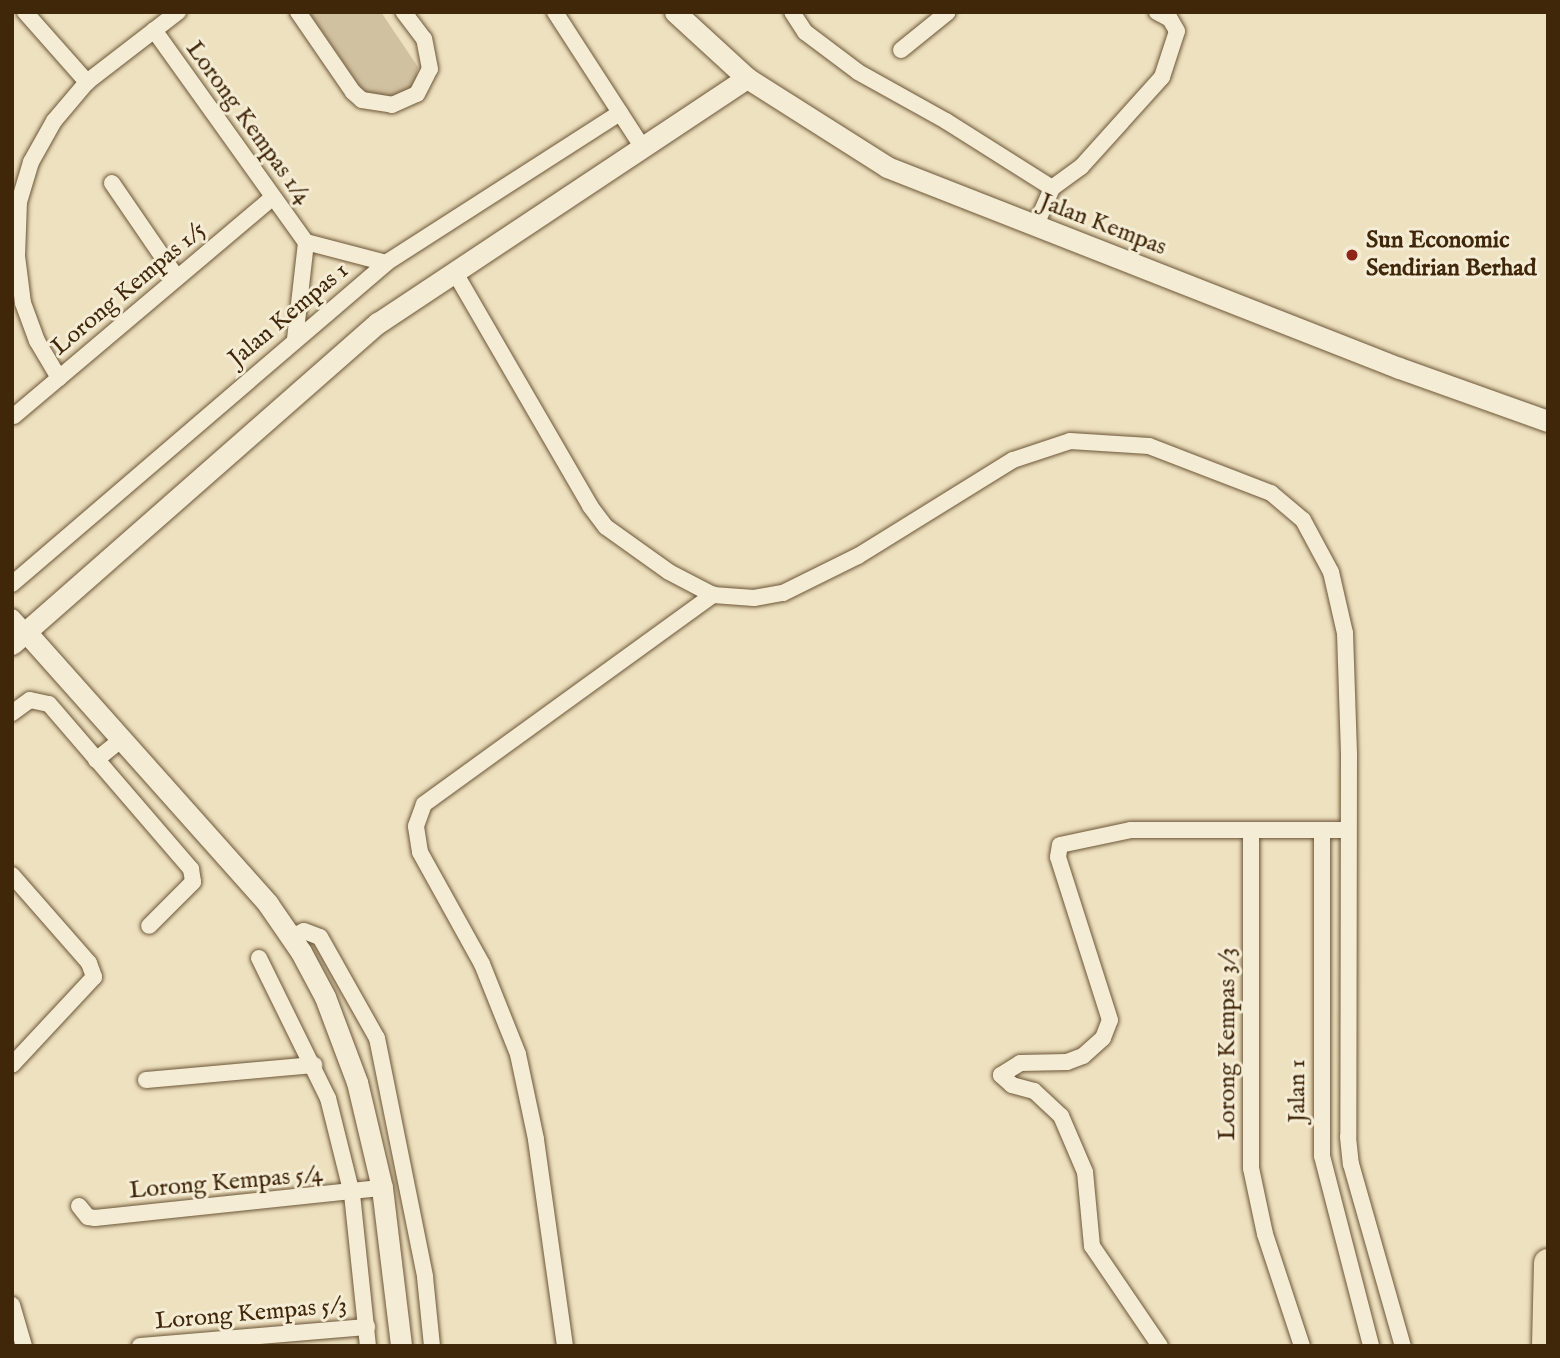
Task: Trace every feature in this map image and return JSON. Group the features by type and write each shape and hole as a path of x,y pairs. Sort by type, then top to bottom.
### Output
{"highway":[{"path":"1546,1346 1548,1263"}],"street":[{"path":"25,12 88,82"},
{"path":"59,378 37,341 23,303 17,256 19,202 31,162 54,121 88,82 178,12"},
{"path":"298,12 353,92 362,100 393,104 416,94 430,69 424,39 404,12"},
{"path":"555,12 643,148"},
{"name":"Jalan Kempas","path":"675,12 747,78 887,167 1035,227 1548,421"},
{"path":"792,12 805,32 858,72 946,121 1052,188"},
{"path":"901,50 948,12"},
{"path":"1035,227 1052,188 1081,167 1162,78 1177,31 1170,19 1157,12"},
{"name":"Lorong Kempas 1/4","path":"154,30 306,242 386,263"},
{"path":"401,1346 383,1188 341,1036 292,937 121,740 17,631 378,323 747,78"},
{"name":"Jalan Kempas 1","path":"12,584 386,263 620,114"},
{"path":"112,183 177,278"},
{"name":"Lorong Kempas 1/5","path":"14,416 273,197"},
{"name":"Lorong Kempas 1/4","path":"295,339 306,242"},
{"path":"454,271 590,506 606,527 669,572 713,595 754,598 800,586 1040,448 1103,440 1149,446 1271,493 1303,520 1323,551 1345,633 1348,1137 1351,1164 1403,1346"},
{"path":"565,1346 536,1139 518,1054 482,964 420,852 416,826 424,804 713,595"},
{"path":"12,713 30,701 49,704 195,876 149,926"},
{"path":"96,760 121,740"},
{"name":"Lorong Kempas 3/3","path":"1251,830 1251,1168 1265,1234 1302,1346"},
{"name":"Jalan 1","path":"1322,830 1322,1156 1371,1346"},
{"path":"1160,1346 1092,1246 1085,1172 1065,1124 1048,1102 1001,1075 1020,1063 1067,1062 1083,1056 1103,1038 1110,1020 1058,857 1060,845 1131,831 1346,830"},
{"path":"12,1065 93,977 89,963 13,879"},
{"path":"292,937 304,931 320,937 377,1038 425,1277 432,1346"},
{"path":"259,958 328,1098 352,1194 368,1346"},
{"path":"146,1080 314,1065"},
{"name":"Lorong Kempas 5/4","path":"79,1206 88,1217 96,1218 352,1194 383,1188"},
{"path":"12,1305 24,1346"},
{"name":"Lorong Kempas 5/3","path":"140,1346 367,1327"}],"shaded area":[{"path":"309,12 381,12 418,67 414,91 391,104 367,97"}],"place":[{"name":"Sun Economic Sendirian Berhad","path":"1352,255"}]}
